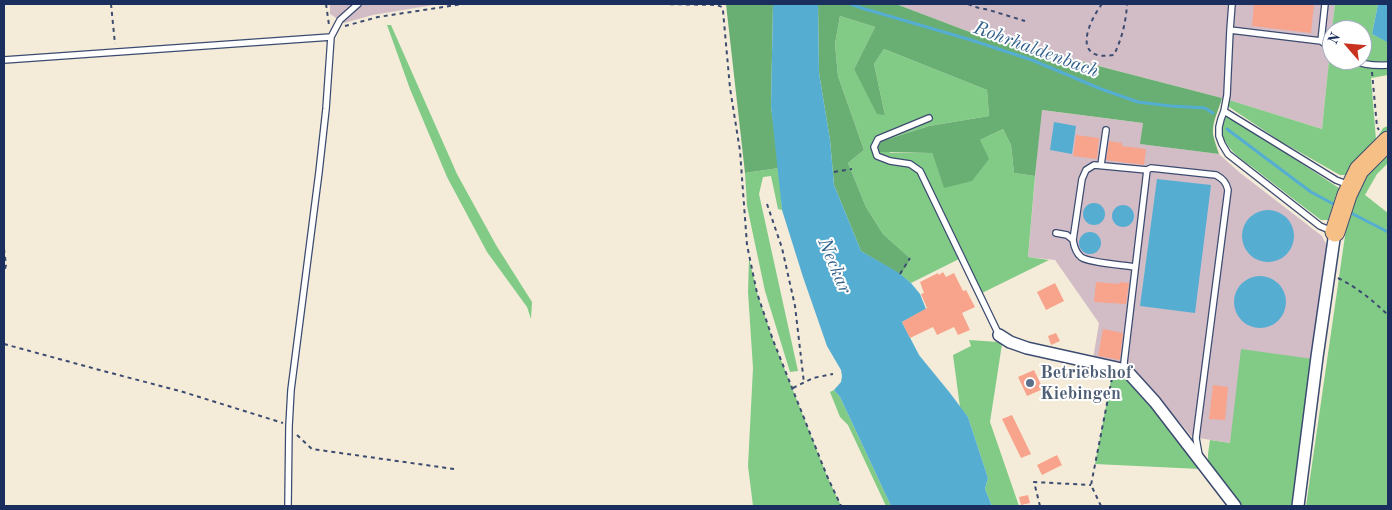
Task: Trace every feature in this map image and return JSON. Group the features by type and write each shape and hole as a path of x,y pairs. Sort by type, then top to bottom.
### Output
{"main road":[{"path":"1337,227 1349,191 1359,170 1387,142"}],"street":[{"path":"1298,506 1317,357 1337,227"},
{"path":"999,336 1027,348 1126,370 1155,402 1235,506"}],"lane":[{"path":"288,506 289,426 294,367 319,172 331,37 340,20 358,4"},
{"path":"1232,4 1227,95 1221,119 1220,136 1222,144 1228,154 1320,226 1337,227"},
{"path":"1230,30 1321,41 1325,4"},
{"path":"4,60 331,37"},
{"path":"1373,66 1388,65"},
{"path":"1224,111 1336,180 1349,191"},
{"path":"930,118 878,139 874,147 877,156 890,161 910,164 920,171 999,336"},
{"path":"1101,165 1106,130"},
{"path":"1135,267 1091,261 1081,258 1075,249 1073,240 1082,179 1086,170 1094,165 1147,170 1151,168 1216,175 1223,179 1227,184 1228,190 1196,438 1200,461"},
{"path":"1126,370 1124,363 1147,170"},
{"path":"1056,233 1067,235 1073,240"}],"path":[{"path":"111,4 115,52"},
{"path":"326,4 331,37 346,26 367,19 463,4"},
{"path":"662,4 717,5 722,6 724,11 730,88 740,151 749,258 757,293 773,340 841,506"},
{"path":"968,4 975,8 989,10 1025,22"},
{"path":"1102,4 1094,15 1088,30 1087,47 1093,54 1103,57 1114,55 1119,44 1126,21 1127,4"},
{"path":"1373,66 1372,74 1377,127 1387,142"},
{"path":"834,172 852,169"},
{"path":"767,204 782,248 795,306 804,383"},
{"path":"4,249 6,265 4,273"},
{"path":"900,274 910,258"},
{"path":"1329,273 1354,286 1388,315"},
{"path":"4,344 180,391 289,426 312,449 454,469"},
{"path":"1101,506 1091,485 1114,366"},
{"path":"793,388 813,378 833,374"},
{"path":"1040,506 1034,482 1091,485"}],"shaded area":[{"path":"330,4 439,4 373,15 344,23 330,14"},
{"path":"896,4 1335,4 1333,20 1322,20 1322,70 1328,70 1322,129 1222,98 975,34"},
{"path":"1041,110 1143,123 1141,144 1219,154 1239,172 1322,236 1327,246 1313,359 1230,443 1192,437 1131,365 1093,359 1099,323 1055,260 1028,257"}],"green space":[{"path":"726,4 773,4 771,106 779,168 745,173"},
{"path":"818,4 896,4 975,34 1222,98 1213,129 1213,136 1219,154 1140,144 1143,123 1042,110 1035,176 1014,173 1011,145 1003,129 980,140 989,159 972,181 944,188 932,153 880,152 878,147 882,141 929,126 989,116 987,90 884,49 874,64 885,115 877,114 854,69 875,27 840,16 835,44 838,76 864,150 848,163 866,207 883,234 911,259 901,275 861,251 834,185 830,140 819,73"},
{"path":"1335,4 1378,4 1372,34 1372,20 1333,20"},
{"path":"840,16 875,27 854,69 885,115 874,64 884,49 987,90 989,116 929,126 882,141 890,153 932,153 944,187 980,140 1003,129 1011,145 1014,173 1035,176 1028,257 1049,260 982,293 963,257 911,283 901,275 911,259 883,234 866,207 848,163 864,150 838,76 835,44"},
{"path":"387,25 391,25 457,174 496,245 532,302 531,319 527,307 487,252 447,177 410,89"},
{"path":"1372,34 1388,42 1388,61 1372,61"},
{"path":"1388,68 1388,75 1371,78 1376,140 1383,128 1388,126 1388,134 1348,175 1340,175 1280,141 1229,107 1229,100 1322,129 1328,70"},
{"path":"1229,116 1339,188 1339,193 1336,195 1328,220 1321,220 1233,152 1222,135 1225,118"},
{"path":"1388,152 1388,163 1377,174 1365,195 1388,213 1388,506 1306,506 1347,222 1355,191 1371,167"},
{"path":"779,168 782,210 778,209 771,176 763,177 759,194 798,371 790,372 765,291 747,206 745,173"},
{"path":"749,258 757,293 773,340 827,476 841,506 753,506 748,466 753,368 748,292"},
{"path":"969,340 998,342 1002,344 990,422 1019,506 992,506 985,489 988,478 968,417 960,407 953,355 971,346"},
{"path":"1241,349 1313,359 1294,506 1240,506 1208,464 1210,440 1230,443"},
{"path":"1112,375 1125,377 1152,404 1200,469 1095,464"},
{"path":"834,390 840,397 891,506 886,506 848,425 840,417 830,392"}],"water":[{"name":"Neckar","path":"773,4 818,4 819,73 830,140 834,185 861,251 899,273 920,294 926,309 902,322 919,355 968,417 988,478 985,489 992,506 891,506 840,397 834,390 841,382 841,370 827,346 782,210 771,106"},
{"path":"1378,4 1388,4 1388,42 1372,34"},
{"path":"1054,122 1076,126 1072,154 1050,150"},
{"path":"1157,179 1211,185 1195,313 1140,306"},
{"path":"1094,203 1102,206 1105,214 1102,222 1094,225 1086,222 1083,214 1086,206"},
{"path":"1123,205 1131,208 1134,216 1131,224 1123,227 1115,224 1112,216 1115,208"},
{"path":"1268,210 1282,214 1290,222 1294,236 1290,250 1282,258 1268,262 1254,258 1246,250 1242,236 1246,222 1254,214"},
{"path":"1090,232 1098,235 1101,243 1098,251 1090,254 1082,251 1079,243 1082,235"},
{"path":"1260,276 1274,280 1282,288 1286,302 1282,316 1274,324 1260,328 1246,324 1238,316 1234,302 1238,288 1246,280"}],"building":[{"path":"1254,4 1314,4 1311,33 1252,26"},
{"path":"1076,135 1099,138 1097,159 1073,156"},
{"path":"1109,141 1122,143 1122,146 1146,149 1144,165 1106,160"},
{"path":"943,272 946,277 954,273 963,291 966,290 975,307 962,313 970,330 958,335 954,327 937,335 933,327 910,338 902,322 927,308 921,294 924,293 920,282"},
{"path":"1096,282 1129,283 1126,304 1094,302"},
{"path":"1055,283 1064,301 1046,310 1037,292"},
{"path":"1103,329 1123,333 1120,360 1098,356"},
{"path":"1056,333 1060,341 1051,345 1048,336"},
{"name":"Betriebshof Kiebingen","path":"1034,370 1043,389 1027,396 1018,377"},
{"path":"1213,385 1228,387 1225,420 1209,419"},
{"path":"1012,415 1031,454 1021,458 1002,419"},
{"path":"1057,455 1062,465 1042,475 1037,465"},
{"path":"1028,495 1030,503 1021,505 1019,497"}],"waterway":[{"name":"Rohrhaldenbach","path":"850,4 1032,60 1101,89 1138,102 1205,108 1213,113"},
{"name":"Rohrhaldenbach","path":"1227,129 1311,192 1337,206"},
{"name":"Rohrhaldenbach","path":"1349,212 1388,232"}],"place":[{"name":"Betriebshof Kiebingen","path":"1030,383"}]}
